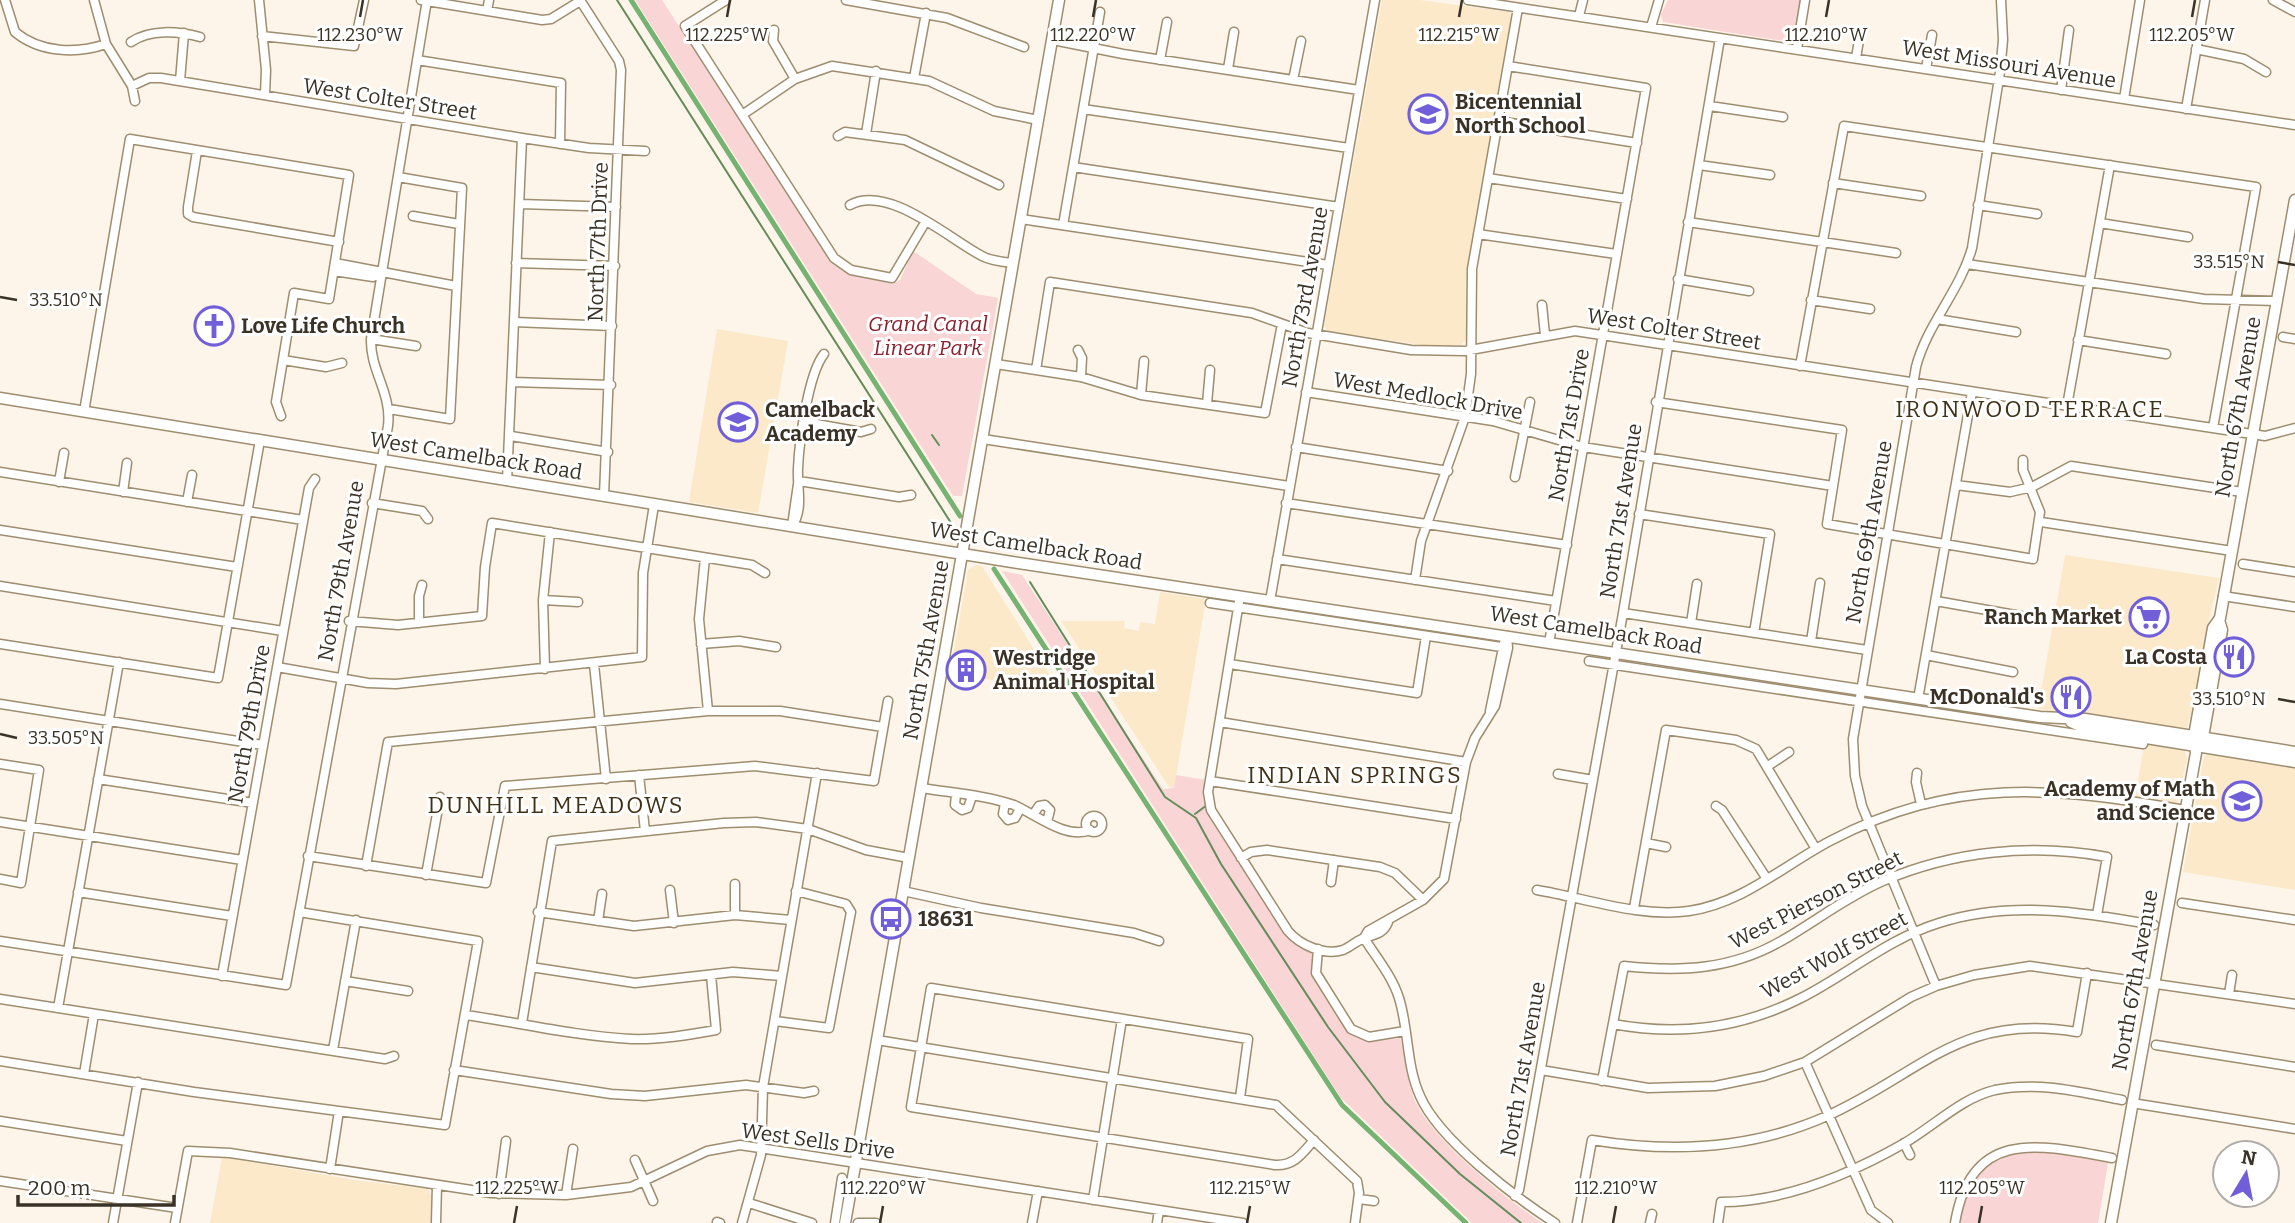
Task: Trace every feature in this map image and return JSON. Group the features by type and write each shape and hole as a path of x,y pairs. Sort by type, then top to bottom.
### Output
{"main road":[{"name":"North 75th Avenue","path":"845,1223 1059,0"},
{"name":"North 67th Avenue","path":"2111,1223 2127,1101 2154,984 2198,739 2222,629 2219,620 2223,596 2295,200"},
{"name":"West Camelback Road","path":"0,398 962,554 1918,699 2067,721 2085,719 2198,739 2295,752"},
{"name":"West Camelback Road","path":"2198,739 2295,762"}],"street":[{"path":"5,0 15,32 37,45 78,51 106,44"},
{"path":"94,0 106,44 132,86 135,101"},
{"path":"259,0 266,77 265,96"},
{"path":"262,36 354,46 364,0"},
{"path":"425,0 547,20 580,1"},
{"name":"North 79th Avenue","path":"222,976 286,985 389,409 372,363 371,339 425,0"},
{"path":"487,11 489,0"},
{"path":"726,0 685,26 834,258 851,270 892,278 926,221"},
{"path":"846,0 957,21 1024,47"},
{"name":"North 73rd Avenue","path":"1270,601 1376,0"},
{"name":"West Missouri Avenue","path":"1468,0 2295,125"},
{"path":"1579,16 1583,0"},
{"path":"1651,27 1659,0"},
{"path":"1797,49 1805,0"},
{"name":"North 69th Avenue","path":"1936,986 1857,791 1854,763 1858,701 1921,348 1967,264 1999,80 2003,40 2001,0"},
{"path":"2124,99 2140,0"},
{"path":"2186,108 2205,0"},
{"path":"2273,0 2295,12"},
{"name":"North 77th Drive","path":"580,1 620,65 611,384 604,496"},
{"path":"1415,580 1427,524 1448,471 1465,416 1472,269 1518,8"},
{"path":"1063,225 1100,12"},
{"path":"914,78 926,13"},
{"path":"1160,60 1167,22"},
{"path":"774,30 773,41 796,79"},
{"path":"2061,90 2069,30"},
{"path":"1228,69 1234,32"},
{"path":"131,42 143,34 184,33 200,37"},
{"path":"180,81 184,33"},
{"path":"1926,69 1931,35"},
{"name":"North 71st Avenue","path":"1515,1196 1519,1190 1614,665 1656,402 1720,38"},
{"path":"1052,40 1160,60 1359,90"},
{"path":"1856,58 1859,40"},
{"path":"1293,80 1301,41"},
{"path":"2196,49 2244,59 2266,72"},
{"path":"417,60 561,83 560,144"},
{"path":"742,115 796,79 832,66 914,78 944,86 994,111 1038,120"},
{"name":"North 71st Drive","path":"1508,66 1646,88 1549,643"},
{"path":"866,134 876,71"},
{"name":"West Colter Street","path":"132,86 154,77 560,144 645,151"},
{"path":"1710,106 1783,117"},
{"path":"1083,109 1349,148"},
{"path":"1498,121 1637,142"},
{"path":"1800,366 1844,126 2256,187 2213,429"},
{"path":"838,136 845,132 866,134 920,145 999,185"},
{"path":"507,481 522,138"},
{"path":"84,412 130,139 349,176 330,299 294,293 276,402 281,415"},
{"path":"197,151 188,214 339,242"},
{"path":"1699,165 1770,175"},
{"path":"2067,407 2109,165"},
{"path":"1073,167 1339,207"},
{"path":"389,409 450,419 462,188 397,177"},
{"path":"1488,178 1627,199"},
{"path":"1833,183 1921,196"},
{"path":"849,205 859,200 894,205 926,221 982,256 1013,263"},
{"path":"520,204 616,208"},
{"path":"1979,205 2037,214"},
{"path":"413,216 459,224"},
{"path":"1021,219 1328,265"},
{"path":"1688,222 1896,253"},
{"path":"2100,223 2188,237"},
{"path":"1478,234 1616,254"},
{"path":"516,263 615,266"},
{"path":"1967,264 2204,299 2277,301"},
{"path":"335,267 456,286"},
{"path":"1678,279 1749,291"},
{"name":"West Colter Street","path":"1036,370 1050,282 1252,313 1317,334 1410,350 1470,350 1575,331 2213,429 2273,436 2295,428"},
{"path":"1811,300 1870,309"},
{"path":"1542,305 1545,335"},
{"path":"1937,319 2016,331"},
{"path":"514,322 612,326"},
{"path":"996,364 1080,377 1141,395 1265,413 1282,324"},
{"path":"2283,337 2295,339"},
{"path":"371,339 416,346"},
{"path":"2078,340 2166,354"},
{"path":"1079,350 1082,359 1080,377"},
{"path":"792,527 791,516 799,481 798,466 816,364 824,354"},
{"path":"283,360 326,367 342,363"},
{"path":"1141,395 1144,361"},
{"path":"1207,404 1210,370"},
{"path":"512,382 611,384"},
{"name":"West Medlock Drive","path":"1306,392 1465,416 1583,447 1833,486"},
{"path":"1918,699 1972,392"},
{"path":"1515,477 1530,402"},
{"path":"1656,402 1842,430 1827,524 2033,559 2041,522 2032,487 2023,470 2023,460"},
{"path":"806,422 861,432 871,429"},
{"path":"510,436 608,452"},
{"path":"983,439 1289,486"},
{"path":"0,644 218,678 260,440"},
{"path":"1296,447 1448,471"},
{"path":"59,482 64,453"},
{"path":"123,492 128,463"},
{"path":"1956,485 2010,492 2032,487 2071,466 2242,492"},
{"path":"0,472 303,520"},
{"path":"187,502 192,475"},
{"name":"North 79th Drive","path":"222,976 309,488 315,480"},
{"path":"799,481 899,497 911,495"},
{"path":"372,503 422,512 428,519"},
{"path":"1286,503 1567,545"},
{"path":"277,667 396,684 642,657 640,605 654,505"},
{"path":"1639,514 1770,534 1754,633"},
{"path":"2041,522 2232,551"},
{"path":"349,621 381,625 482,616 485,567 492,523 752,565 765,573"},
{"path":"0,530 237,567"},
{"path":"545,668 543,600 550,532"},
{"path":"705,558 700,587 701,645 708,711"},
{"path":"1277,559 1556,601"},
{"path":"2243,564 2295,572"},
{"path":"1811,641 1819,583"},
{"path":"1690,623 1697,584"},
{"path":"419,623 418,596 422,585"},
{"path":"0,586 283,631"},
{"path":"1240,596 1208,805 1293,937 1318,949 1336,951 1374,936 1386,928 1388,922 1423,900 1441,884 1448,868 1466,762 1490,711 1495,706 1507,636"},
{"path":"2223,596 2295,607"},
{"path":"543,600 578,602"},
{"path":"1936,601 2021,616"},
{"name":"West Camelback Road","path":"1210,603 1504,648"},
{"path":"1623,613 1867,650"},
{"path":"1230,664 1417,693 1426,636"},
{"path":"701,645 739,641 776,647"},
{"path":"1926,655 2013,672"},
{"name":"West Camelback Road","path":"1589,661 2143,744"},
{"path":"58,1008 119,662"},
{"path":"594,664 606,779"},
{"path":"308,856 486,883 505,786 755,766 874,781 888,701"},
{"path":"0,704 263,744"},
{"path":"366,866 388,742 708,711 780,711 883,727"},
{"path":"1220,722 1466,762"},
{"path":"1634,908 1666,730 1748,743 1756,749 1816,849"},
{"path":"1768,766 1789,752"},
{"path":"0,764 39,770 21,883 0,880"},
{"path":"742,1223 762,1147 763,1087 817,773"},
{"path":"1917,773 1916,782 1921,804"},
{"path":"1558,774 1592,780"},
{"path":"639,775 645,831"},
{"path":"99,779 253,803"},
{"path":"1210,781 1456,819"},
{"path":"922,788 1005,803 1047,822 1081,832 1090,830"},
{"path":"1537,890 1634,908 1687,911 1713,906 1736,898 1816,849 1869,823 1921,804 1991,793 2055,791 2185,810"},
{"path":"956,794 955,805 962,810 968,808 972,796"},
{"path":"426,875 440,797"},
{"path":"1005,803 1003,814 1008,820 1015,818 1020,808"},
{"path":"1033,815 1039,806 1048,807 1047,822"},
{"path":"1716,806 1722,810 1767,880"},
{"path":"0,822 243,860"},
{"path":"522,1023 538,912 552,841 743,822 808,829 866,850 909,858"},
{"path":"1646,843 1666,847"},
{"path":"1241,858 1259,849 1387,869 1423,900"},
{"name":"West Pierson Street","path":"1613,1024 1624,966 1698,969 1740,960 1771,946 1853,897 1891,878 1942,862 1991,852 2043,850 2107,857 2097,915"},
{"path":"1331,882 1334,860"},
{"path":"735,884 736,915"},
{"path":"670,890 674,923"},
{"path":"775,1021 830,1028 850,907 796,891"},
{"path":"903,891 981,908 1134,933 1158,941"},
{"path":"78,892 232,916"},
{"path":"598,921 602,894"},
{"path":"2182,903 2295,920"},
{"name":"West Wolf Street","path":"1613,1024 1680,1030 1724,1025 1754,1017 1800,998 1871,953 1913,932 1965,915 2012,909 2097,915 2154,925"},
{"path":"0,1061 445,1125 478,941 299,912"},
{"path":"538,912 634,926 736,915 791,920"},
{"path":"332,1051 355,920"},
{"path":"1364,938 1398,996 1412,1072 1429,1112 1515,1196 1555,1223"},
{"path":"0,941 222,976"},
{"path":"1318,949 1316,973 1351,1029 1369,1037 1405,1031"},
{"path":"1541,1070 1647,1088 1716,1086 1764,1076 1805,1062 1911,998 1936,986 1975,975 2030,966 2295,1004"},
{"path":"531,967 635,983 733,972 782,976"},
{"path":"1577,1223 1592,1140 1649,1147 1716,1145 1778,1133 1828,1115 1869,1094 1941,1049 1969,1037 2025,1027 2077,1032 2087,973"},
{"path":"466,1015 632,1039 716,1030 711,975"},
{"path":"2229,994 2232,975"},
{"path":"345,981 408,991"},
{"path":"1240,1098 1248,1039 932,988 911,1107 1282,1165 1298,1158 1314,1140"},
{"path":"0,999 385,1059 394,1056"},
{"path":"85,1074 94,1014"},
{"path":"1093,1200 1122,1019"},
{"path":"1602,1082 1613,1024"},
{"path":"877,1040 1276,1105 1352,1174 1359,1186 1355,1223"},
{"path":"2156,1045 2295,1067"},
{"path":"1805,1062 1871,1209 1888,1223"},
{"path":"454,1070 611,1094 645,1096 734,1086 804,1093 814,1091"},
{"path":"113,1223 138,1082"},
{"path":"1718,1223 1721,1202 1764,1197 1853,1170 1904,1143 1945,1115 1992,1091 2027,1085 2295,1129"},
{"path":"330,1169 339,1111"},
{"path":"0,1121 127,1141"},
{"path":"499,1194 506,1141"},
{"path":"1904,1143 1910,1155"},
{"name":"West Sells Drive","path":"177,1208 188,1151 218,1152 499,1194 566,1195 621,1189 645,1182 707,1151 732,1146 762,1147 1242,1223"},
{"path":"1955,1223 1961,1195 1980,1167 1997,1154 2012,1148 2043,1146 2112,1158"},
{"path":"566,1195 573,1149"},
{"path":"635,1160 653,1201"},
{"path":"835,1223 842,1178"},
{"path":"0,1181 177,1208 175,1223"},
{"path":"436,1223 437,1185"},
{"path":"1032,1223 1038,1191"},
{"path":"1359,1199 1374,1201"},
{"path":"749,1203 812,1223"},
{"path":"1157,1223 1159,1210"},
{"path":"859,1222 876,1223"}],"shaded area":[{"name":"Bicentennial North School","path":"1382,0 1420,0 1509,12 1512,15 1469,257 1466,340 1461,345 1428,346 1328,331 1324,326"},
{"name":"Camelback Academy","path":"717,329 788,341 758,513 689,502"},
{"path":"2065,555 2219,578 2205,637 2206,653 2187,728 2038,709"},
{"path":"976,565 982,566 1060,691 950,673 968,570"},
{"path":"1160,592 1206,599 1174,788 1169,787 1061,621 1125,621 1124,628 1139,631 1140,622 1155,624"},
{"path":"2145,740 2185,750 2187,759 2177,804 2135,798"},
{"name":"Academy of Math and Science","path":"2209,753 2295,765 2295,890 2183,872 2204,757"},
{"path":"222,1157 354,1180 428,1189 431,1195 431,1223 210,1223"}],"green space":[{"name":"Grand Canal Linear Park","path":"635,0 662,0 834,265 851,275 893,284 900,280 913,251 976,294 998,298 962,496 953,496"},
{"path":"1668,0 1801,0 1795,37 1790,42 1663,22 1661,14"},
{"path":"1002,571 1022,575 1163,789 1174,788 1176,775 1206,780 1203,798 1207,811 1283,930 1295,943 1312,954 1314,978 1351,1034 1371,1041 1400,1038 1413,1096 1434,1130 1469,1166 1542,1223 1472,1223 1341,1098"},
{"path":"2046,1150 2108,1163 2098,1223 1958,1223 1969,1188 1986,1167 2010,1155"}],"waterway":[{"path":"617,0 953,526"},
{"path":"631,0 960,516"},
{"path":"932,435 939,445"},
{"path":"994,569 1342,1105 1466,1223"},
{"path":"1030,582 1165,797 1196,818 1221,864 1328,1027 1385,1102 1460,1174 1521,1223"},
{"path":"1195,814 1207,805"}],"place":[{"name":"Bicentennial North School","path":"1428,114"},
{"name":"Love Life Church","path":"214,326"},
{"name":"Camelback Academy","path":"738,422"},
{"name":"Ranch Market","path":"2149,617"},
{"name":"La Costa","path":"2234,657"},
{"name":"Westridge Animal Hospital","path":"966,670"},
{"name":"McDonald's","path":"2071,697"},
{"name":"Academy of Math and Science","path":"2242,801"},
{"name":"18631","path":"891,919"}],"district":[{"name":"IRONWOOD TERRACE","path":"2030,409"},
{"name":"INDIAN SPRINGS","path":"1355,775"},
{"name":"DUNHILL MEADOWS","path":"556,805"}]}
